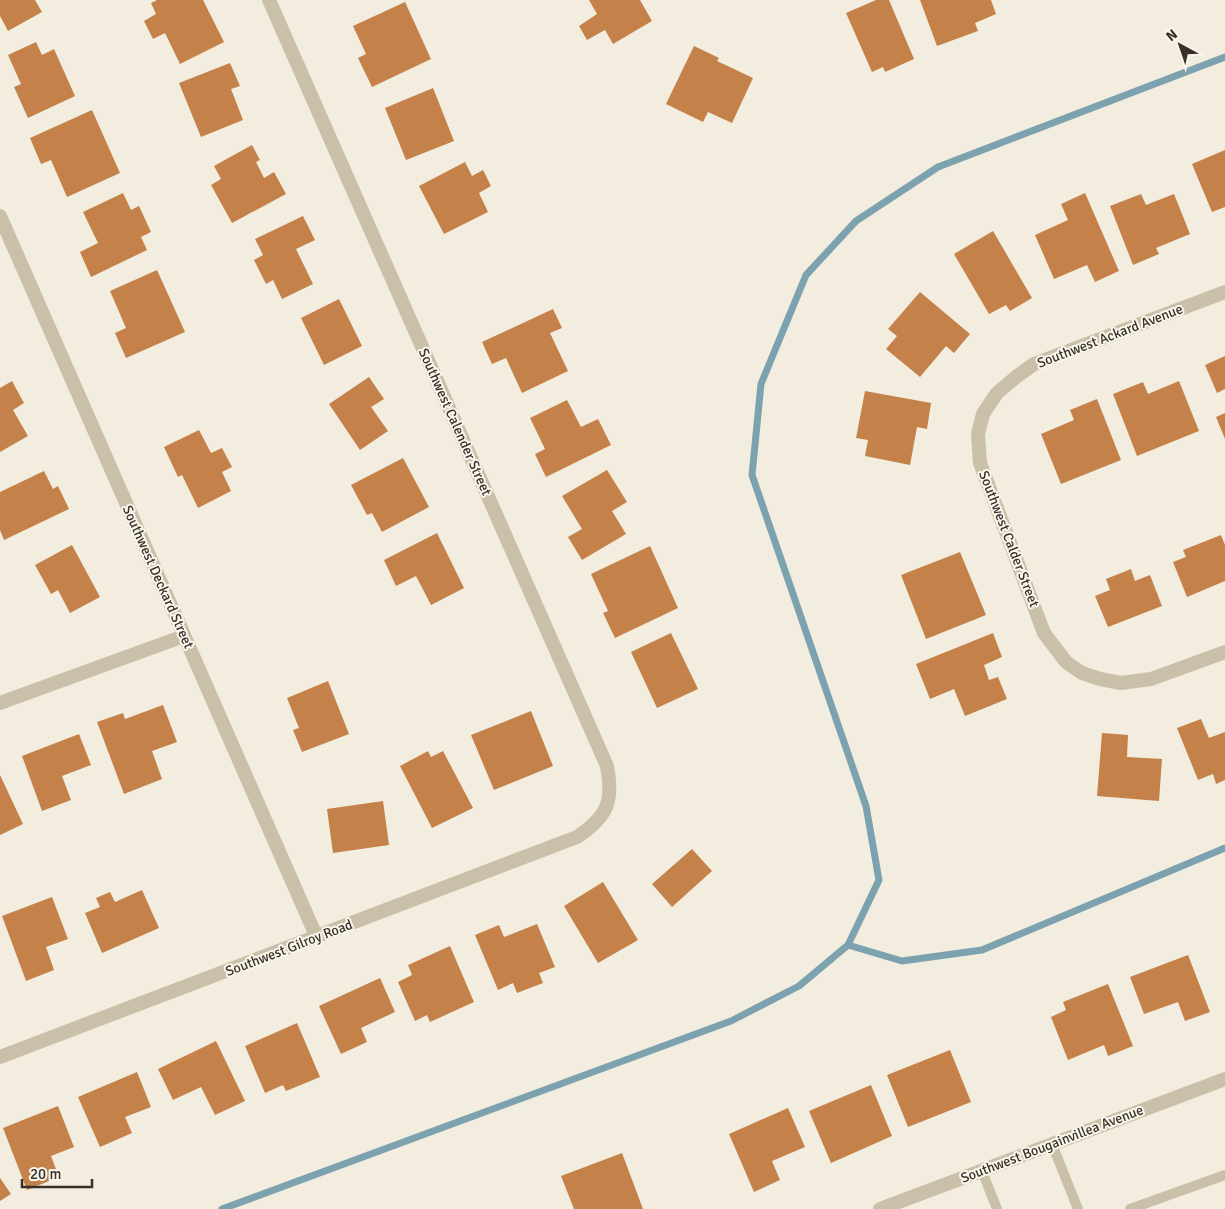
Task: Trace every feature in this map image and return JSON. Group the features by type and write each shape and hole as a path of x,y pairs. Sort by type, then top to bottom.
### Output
{"street":[{"name":"Southwest Calender Street","path":"269,0 607,766 611,785 604,813 592,827 577,838"},
{"name":"Southwest Deckard Street","path":"0,216 316,938"},
{"name":"Southwest Ackard Avenue","path":"982,414 997,393 1034,364 1225,292"},
{"name":"Southwest Calder Street","path":"982,414 978,434 980,463 1044,633 1066,662 1082,673 1121,683 1151,679 1225,652"},
{"path":"0,703 184,636"},
{"name":"Southwest Gilroy Road","path":"0,1057 577,838"},
{"name":"Southwest Bougainvillea Avenue","path":"880,1209 1225,1079"}],"lane":[{"path":"1052,1144 1078,1209"},
{"path":"982,1170 997,1209"},
{"path":"1130,1209 1225,1175"}],"building":[{"path":"0,0 35,0 42,12 8,31 0,16"},
{"path":"157,0 203,0 224,42 180,64 165,33 153,39 144,21 156,14 151,3"},
{"path":"589,0 640,0 652,21 613,44 605,30 587,40 579,26 597,14"},
{"path":"876,0 889,0 914,59 885,72 883,67 872,72 846,13"},
{"path":"920,0 991,0 996,14 975,23 978,31 937,46"},
{"path":"405,2 431,59 372,87 358,58 366,54 353,26"},
{"path":"36,42 42,55 54,49 75,96 28,118 14,87 21,84 8,55"},
{"path":"694,46 719,58 717,61 753,78 732,123 708,112 703,122 666,104"},
{"path":"230,63 240,86 231,89 243,120 201,137 179,83"},
{"path":"433,88 454,141 406,160 385,108"},
{"path":"92,110 120,173 67,197 51,160 41,164 30,138"},
{"path":"252,145 260,160 256,162 264,178 274,172 286,194 232,223 211,185 221,179 214,166"},
{"path":"1225,150 1225,207 1212,212 1192,164"},
{"path":"465,162 472,176 483,170 491,186 479,193 488,212 444,234 419,186"},
{"path":"123,193 131,210 139,206 151,232 141,237 147,250 91,277 80,252 98,243 83,212"},
{"path":"1085,193 1119,271 1095,282 1087,265 1054,279 1035,235 1068,220 1061,204"},
{"path":"1141,194 1146,205 1174,194 1190,234 1156,248 1159,254 1133,265 1110,206"},
{"path":"303,216 315,240 296,249 313,284 282,299 273,280 266,284 254,260 263,255 255,239"},
{"path":"993,231 1032,298 1010,311 1006,305 989,314 954,254"},
{"path":"157,270 185,332 126,358 115,333 126,328 110,291"},
{"path":"920,292 970,334 954,353 946,346 920,377 886,349 897,336 888,329"},
{"path":"339,299 362,346 324,365 301,318"},
{"path":"553,309 562,328 550,333 568,371 522,393 506,358 492,364 482,342"},
{"path":"1225,356 1225,389 1217,393 1205,365"},
{"path":"369,377 384,399 371,407 388,431 360,450 329,404"},
{"path":"12,381 24,403 13,410 28,436 0,452 0,388"},
{"path":"1179,381 1199,431 1137,456 1113,394 1143,382 1148,394"},
{"path":"865,391 931,403 927,429 917,427 910,465 865,456 868,440 856,438"},
{"path":"1097,399 1121,460 1061,484 1041,434 1074,420 1070,410"},
{"path":"567,400 581,427 598,419 611,445 546,477 535,454 545,449 530,418"},
{"path":"1225,413 1225,439 1216,417"},
{"path":"199,430 211,453 222,448 232,467 222,472 231,491 198,508 182,475 178,477 164,447"},
{"path":"403,458 429,507 382,532 372,513 367,515 351,485"},
{"path":"607,470 627,502 612,511 626,534 582,560 568,537 582,529 562,496"},
{"path":"44,471 53,489 58,486 69,509 4,540 0,530 0,492"},
{"path":"437,533 464,588 431,605 416,576 396,586 384,560"},
{"path":"1221,535 1225,545 1225,581 1187,597 1173,562 1186,557 1183,550"},
{"path":"72,545 100,597 70,613 58,590 51,594 35,565"},
{"path":"650,546 678,608 615,638 603,613 608,611 591,574"},
{"path":"960,552 986,615 926,639 901,575"},
{"path":"1131,569 1135,581 1150,575 1162,606 1108,627 1095,596 1110,590 1106,579"},
{"path":"671,633 698,689 657,708 631,652"},
{"path":"993,633 1002,657 984,665 989,680 998,677 1007,699 965,716 954,689 930,699 916,664"},
{"path":"328,681 349,734 302,752 293,730 299,728 287,698"},
{"path":"163,705 177,742 152,751 162,779 124,794 97,722 123,713 125,719"},
{"path":"531,711 553,766 494,790 471,735"},
{"path":"1201,719 1209,738 1225,732 1225,780 1216,784 1213,774 1198,780 1177,728"},
{"path":"1102,733 1128,735 1127,757 1162,759 1159,801 1097,796"},
{"path":"79,734 91,765 62,776 71,800 42,811 22,756"},
{"path":"428,751 431,757 443,751 473,808 432,828 400,766"},
{"path":"0,775 23,824 0,835"},
{"path":"383,801 389,845 333,853 327,809"},
{"path":"692,849 712,871 672,907 652,884"},
{"path":"603,882 638,940 598,963 564,906"},
{"path":"142,890 159,928 102,953 85,913 100,907 96,898 110,892 115,902"},
{"path":"52,897 68,939 46,947 54,970 26,981 2,916"},
{"path":"537,924 555,967 539,973 543,983 517,993 513,983 498,990 475,935 499,925 504,937"},
{"path":"450,946 474,1002 430,1022 427,1015 415,1021 398,982 412,975 408,965"},
{"path":"1188,955 1210,1012 1185,1021 1178,1002 1144,1014 1130,977"},
{"path":"380,978 395,1012 361,1028 367,1042 341,1054 319,1006"},
{"path":"1108,984 1133,1046 1108,1056 1104,1045 1068,1060 1051,1017 1066,1010 1063,1002"},
{"path":"297,1023 320,1077 286,1091 283,1085 265,1093 245,1046"},
{"path":"216,1041 245,1101 215,1115 201,1087 173,1100 158,1069"},
{"path":"950,1050 971,1102 908,1127 887,1075"},
{"path":"137,1072 151,1107 125,1117 132,1133 100,1147 78,1097"},
{"path":"871,1085 892,1136 831,1163 809,1111"},
{"path":"58,1106 74,1147 51,1156 59,1177 27,1190 3,1128"},
{"path":"788,1108 805,1147 772,1161 780,1180 754,1192 729,1134"},
{"path":"622,1153 643,1209 574,1209 561,1176"},
{"path":"0,1178 11,1194 0,1201"}],"waterway":[{"path":"222,1209 731,1021 799,986 848,945 879,880 866,806 752,475 761,384 806,275 856,221 938,167 1225,57"},
{"path":"848,945 902,961 982,950 1225,848"}]}
